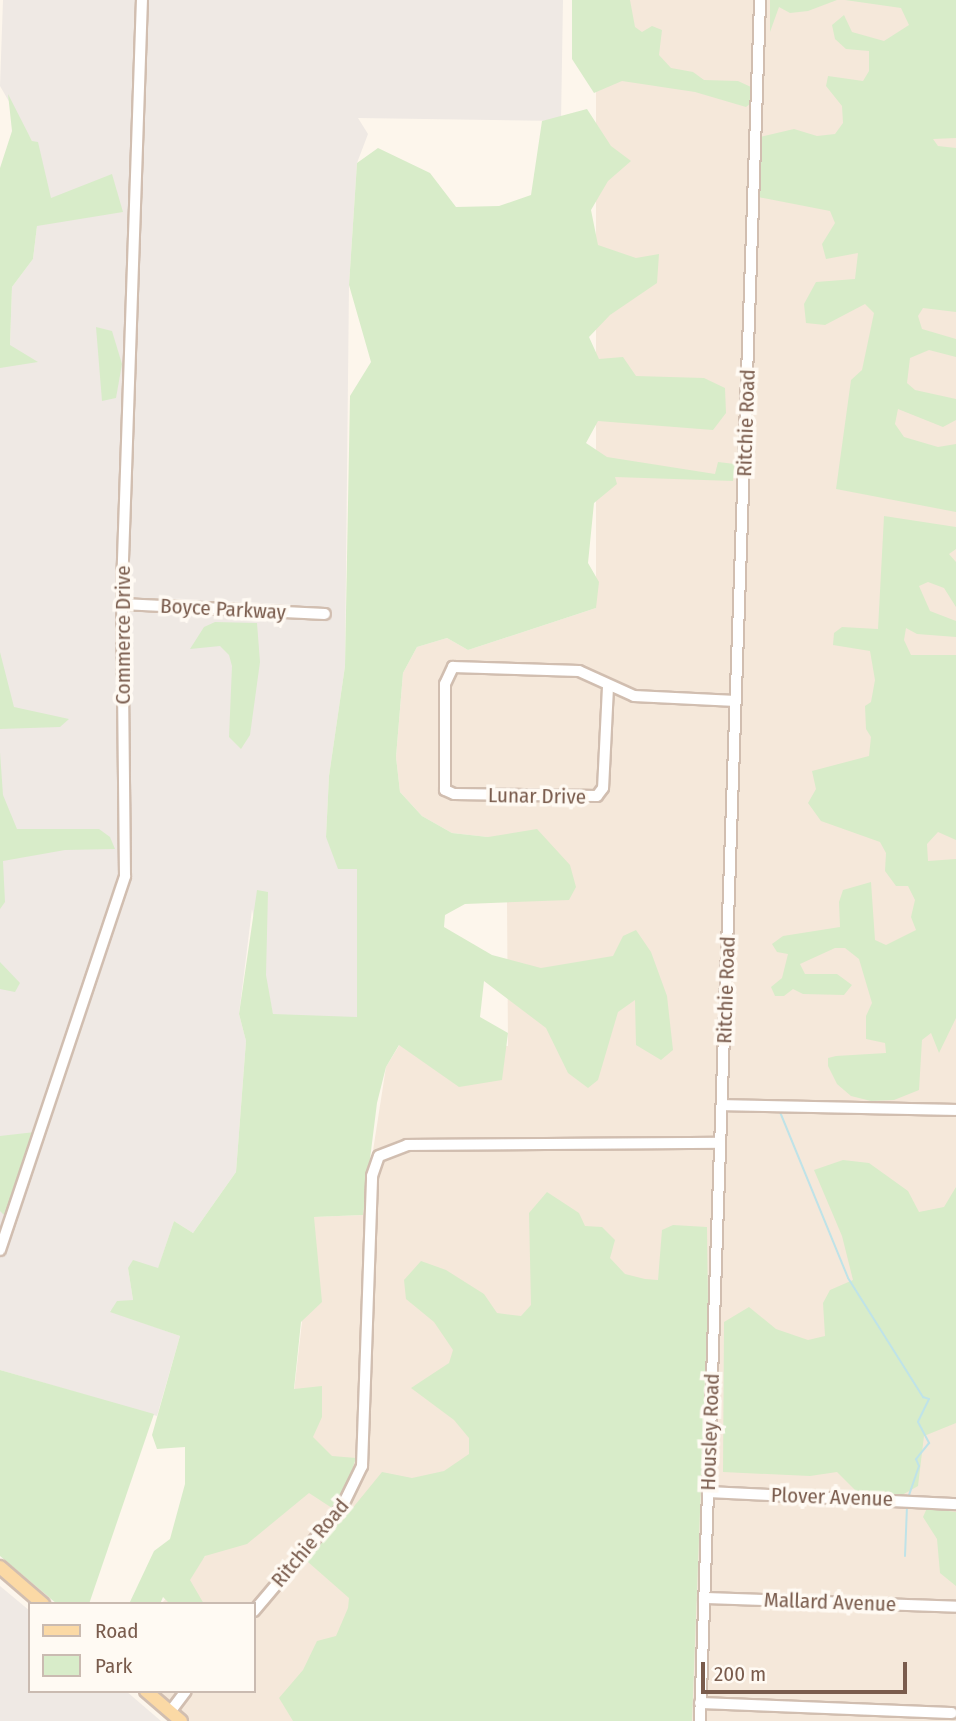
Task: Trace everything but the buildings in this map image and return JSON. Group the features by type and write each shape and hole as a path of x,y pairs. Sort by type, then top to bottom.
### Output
{"main road":[{"path":"0,1567 41,1602"},
{"path":"148,1693 181,1721"}],"street":[{"name":"Commerce Drive","path":"0,1250 122,892 126,858 122,604 142,0"},
{"name":"Ritchie Road","path":"256,1609 342,1507 362,1466 372,1177 379,1156 407,1145 720,1143 760,0"},
{"name":"Boyce Parkway","path":"122,604 325,614"},
{"name":"Lunar Drive","path":"460,666 579,671 608,687 603,788 593,798 454,794 444,788 446,676 460,666"},
{"path":"608,687 634,696 736,701"},
{"path":"722,1105 956,1110"},
{"name":"Housley Road","path":"699,1721 720,1143"},
{"name":"Plover Avenue","path":"708,1492 956,1504"},
{"name":"Mallard Avenue","path":"704,1598 956,1607"},
{"path":"170,1712 184,1693"},
{"path":"700,1703 952,1713"}],"shaded area":[{"path":"3,0 563,0 561,121 358,118 368,134 357,163 349,285 345,666 329,776 326,837 357,868 357,1018 273,1015 252,909 239,1014 246,1041 236,1172 193,1233 174,1221 158,1269 128,1268 133,1300 110,1311 180,1336 157,1416 0,1370 0,368 10,345 12,287 33,259 37,226 32,141 0,86"},
{"path":"596,0 956,0 956,1721 182,1721 148,1693 256,1693 256,1602 163,1602 285,1470 314,1217 363,1215 386,1067 400,1044 508,1046 507,902 488,837 452,833 422,816 400,792 396,757 403,673 417,647 447,638 468,650 596,608"},
{"path":"0,1586 28,1609 28,1693 128,1693 161,1721 0,1721"}],"green space":[{"path":"572,0 630,0 635,27 642,32 652,26 662,30 659,55 671,68 693,72 704,80 738,81 751,87 751,103 746,107 695,92 622,81 594,93 572,59"},
{"path":"770,0 837,0 808,11 790,13 779,7 770,32"},
{"path":"845,0 956,0 956,138 933,139 938,146 956,148 956,312 923,308 918,316 922,329 956,339 956,357 929,350 910,358 907,383 915,390 956,399 956,420 943,427 898,409 895,424 904,437 938,447 956,444 956,512 836,489 851,380 862,370 874,313 865,304 825,325 806,323 804,304 816,282 855,279 858,253 826,259 822,244 835,223 830,211 758,197 760,137 794,129 817,136 835,134 843,123 842,106 826,86 828,76 863,81 869,71 869,51 846,49 835,39 832,25 844,15 852,32 884,41 909,25 901,8"},
{"path":"8,94 32,141 38,142 51,198 112,174 123,212 37,226 33,259 12,287 10,345 38,362 0,368 0,168 12,131"},
{"path":"587,109 611,146 631,161 608,181 591,210 598,245 636,258 659,254 657,283 610,315 589,337 599,359 623,357 636,376 704,378 725,388 726,413 713,430 598,421 586,443 607,457 715,474 718,462 735,464 733,481 615,477 617,484 594,503 588,563 599,582 596,608 468,650 447,638 417,647 403,673 396,757 400,792 422,816 452,833 488,837 537,829 570,865 576,887 569,900 465,904 445,915 444,927 492,955 541,968 613,956 623,936 636,930 651,952 667,996 673,1050 661,1060 636,1045 635,1000 618,1012 598,1080 588,1088 568,1073 546,1028 484,981 480,1017 508,1033 502,1080 459,1087 399,1045 386,1067 377,1103 363,1215 314,1217 322,1302 301,1322 294,1389 322,1386 322,1417 313,1437 332,1456 356,1458 348,1482 332,1508 309,1493 247,1544 205,1556 190,1580 203,1602 168,1602 163,1597 161,1602 130,1602 154,1551 170,1539 185,1484 185,1447 157,1449 152,1435 180,1336 110,1312 117,1301 133,1300 128,1268 133,1260 158,1268 174,1221 193,1233 236,1172 246,1041 239,1014 257,890 268,892 266,975 273,1014 357,1017 357,869 338,869 326,837 329,776 345,666 350,396 371,362 349,285 357,163 378,148 430,173 456,207 499,206 531,195 542,121"},
{"path":"96,327 112,331 122,364 116,398 102,401"},
{"path":"884,516 956,527 956,549 949,554 956,562 956,607 944,588 928,582 919,586 930,611 956,621 956,637 917,634 906,628 904,640 911,655 956,655 956,840 938,832 927,844 928,861 956,859 956,1018 939,1053 931,1033 922,1040 919,1090 894,1100 871,1101 851,1096 837,1084 828,1066 828,1058 836,1056 886,1053 885,1043 866,1039 866,1016 872,1003 859,959 845,948 835,948 800,964 805,974 837,974 852,985 844,995 803,994 793,989 784,996 775,996 771,987 782,978 788,954 777,952 772,944 783,936 840,927 839,902 843,890 871,882 875,940 886,945 916,930 911,917 915,900 908,886 896,886 885,871 886,853 880,842 821,821 808,803 816,789 812,771 869,756 871,737 866,729 865,706 871,702 875,680 870,651 833,645 834,633 842,627 878,629"},
{"path":"215,622 257,623 260,662 250,735 241,749 229,737 232,666 229,655 220,646 190,649 204,627"},
{"path":"0,652 14,707 69,719 60,727 0,729"},
{"path":"0,752 3,795 17,829 99,829 110,837 115,849 65,850 3,861 5,902 0,909"},
{"path":"0,962 20,983 15,992 0,989"},
{"path":"35,1132 5,1216 0,1211 0,1136"},
{"path":"843,1160 869,1163 908,1191 919,1212 944,1207 956,1187 956,1423 924,1436 918,1486 895,1499 857,1492 837,1472 810,1476 723,1472 724,1322 749,1307 776,1329 808,1340 825,1336 823,1303 830,1290 853,1280 842,1236 814,1170"},
{"path":"547,1192 579,1213 585,1226 602,1227 615,1240 610,1258 625,1274 645,1279 658,1280 662,1230 673,1225 707,1227 708,1303 692,1721 293,1721 279,1698 303,1670 317,1641 336,1636 348,1608 349,1598 300,1555 342,1521 382,1472 412,1478 444,1471 469,1454 469,1438 454,1420 411,1388 449,1363 453,1350 434,1322 406,1299 404,1280 421,1261 446,1270 484,1294 497,1313 521,1316 531,1305 529,1213"},
{"path":"0,1370 154,1414 90,1602 55,1602 0,1556"},
{"path":"927,1508 956,1512 956,1586 940,1573 937,1539 923,1517"}],"waterway":[{"path":"780,1112 848,1278 923,1397 929,1399 918,1422 929,1443 916,1459 919,1466 909,1495"},
{"path":"905,1556 907,1506"}]}
